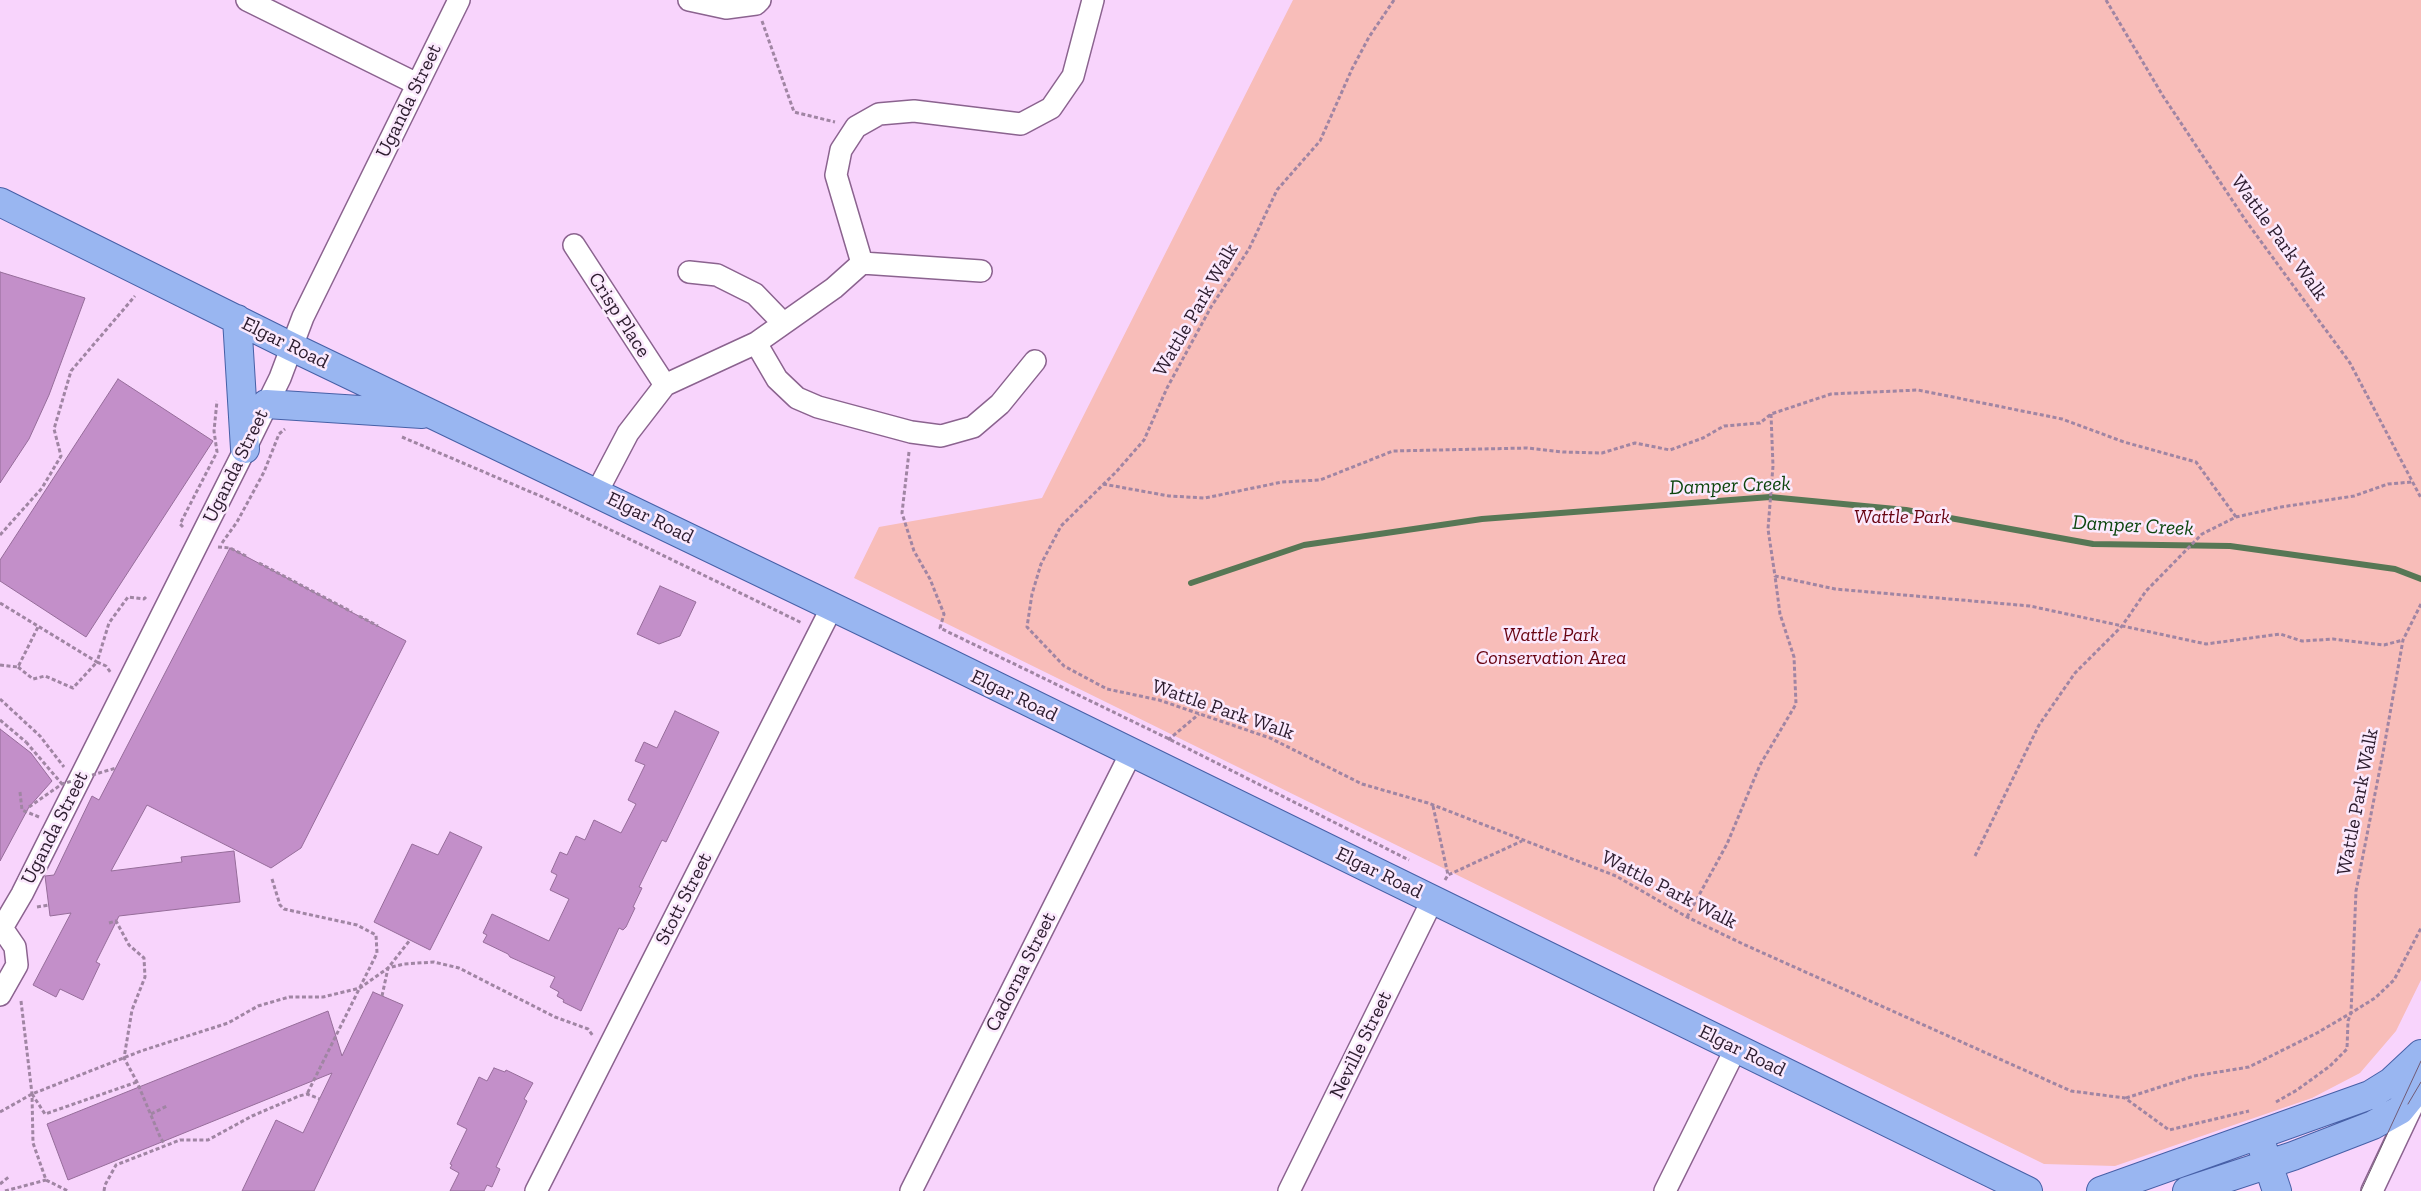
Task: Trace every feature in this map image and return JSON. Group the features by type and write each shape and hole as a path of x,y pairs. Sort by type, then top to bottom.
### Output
{"main road":[{"name":"Elgar Road","path":"0,202 292,347 598,492 1137,756 1441,882 1736,1048 2028,1191"},
{"path":"237,319 245,449"},
{"path":"266,404 433,414"},
{"path":"2101,1191 2231,1146 2255,1123 2370,1095 2391,1082 2421,1054"},
{"path":"2187,1191 2243,1182 2268,1165 2390,1116 2409,1101 2421,1085"},
{"path":"2255,1123 2277,1191"},
{"path":"2287,1191 2298,1173 2321,1145"},
{"path":"2231,1146 2243,1182"}],"street":[{"path":"248,0 417,84"},
{"name":"Uganda Street","path":"1,928 22,894 245,449 292,347 302,317 459,0"},
{"path":"689,0 726,8 758,2"},
{"path":"862,263 836,175 841,150 856,127 879,114 914,111 1021,124 1051,108 1073,76 1093,0"},
{"name":"Crisp Place","path":"574,245 665,385"},
{"path":"598,492 628,434 665,385 756,343 834,288 862,263 981,271"},
{"path":"689,272 718,275 755,294 783,323"},
{"path":"756,343 777,379 796,398 818,407 911,432 941,436 973,428 1000,404 1035,361"},
{"name":"Stott Street","path":"536,1191 832,607"},
{"name":"Cadorna Street","path":"911,1191 1137,756"},
{"name":"Neville Street","path":"1289,1191 1441,882"},
{"path":"1,928 15,947 17,965 10,995"},
{"path":"1665,1191 1736,1048"},
{"path":"2372,1191 2421,1085"}],"path":[{"name":"Wattle Park Walk","path":"1394,0 1369,37 1352,69 1320,141 1277,190 1249,249 1211,307 1167,388 1144,440 1061,526 1041,564 1032,594 1027,627 1064,666 1107,689 1159,700 1270,738 1362,784 1433,806 1616,876 1687,917 2071,1091 2125,1098 2194,1076 2249,1067 2317,1033 2375,998 2394,980 2421,928"},
{"name":"Wattle Park Walk","path":"2106,0 2163,96 2246,221 2350,363 2421,498"},
{"path":"758,2 794,112 856,127"},
{"path":"0,534 42,488 61,456 54,429 71,371 151,277"},
{"path":"1102,484 1169,496 1205,498 1282,482 1320,480 1393,451 1527,448 1563,452 1602,453 1635,443 1670,450 1703,438 1724,426 1760,423 1771,414 1831,394 1918,390 2054,417 2124,442 2196,462 2236,517"},
{"path":"180,524 217,452 214,431 218,393"},
{"path":"1687,917 1727,844 1760,766 1796,704 1794,657 1780,614 1768,529 1773,466 1771,414"},
{"path":"246,556 230,548 220,546 237,522 259,480 279,434 290,425"},
{"path":"911,432 902,513 914,551 930,580 944,614 940,628 1169,739 1412,861"},
{"path":"393,434 545,498 820,631"},
{"path":"1975,856 2039,725 2075,673 2122,626 2146,591 2202,534 2236,517 2281,507 2354,496 2388,484 2412,482"},
{"path":"259,563 352,612"},
{"path":"1775,576 1835,589 2030,606 2206,644 2280,634 2302,641 2334,639 2384,645 2403,640"},
{"path":"0,665 18,667 33,679 45,676 73,688 97,662 109,623 128,597 144,599 151,592"},
{"path":"0,603 97,662"},
{"name":"Wattle Park Walk","path":"2268,1106 2297,1090 2330,1066 2347,1049 2348,1021 2351,1012 2356,891 2403,640 2421,604"},
{"path":"359,616 378,626"},
{"path":"18,667 38,627"},
{"path":"0,698 40,736 57,760"},
{"path":"1137,756 1169,739 1200,714"},
{"path":"0,720 26,742 62,784"},
{"path":"29,807 62,784 116,768"},
{"path":"20,792 22,810 30,813"},
{"path":"1433,806 1441,882 1522,841"},
{"path":"104,1191 105,1185 116,1165 165,1144 180,1140 208,1140 252,1116 307,1094 377,953 376,935 358,925 284,909 280,905 272,879"},
{"path":"109,923 116,922 129,945 144,958 145,977 132,1010 124,1058 138,1082 150,1114 165,1144"},
{"path":"0,1112 32,1094 124,1058 228,1023 258,1006 289,997 323,997 360,988 388,968 410,940"},
{"path":"388,968 422,962 446,963 459,968 555,1016 588,1029 606,1052"},
{"path":"382,996 388,968"},
{"path":"10,995 22,1020 32,1094 33,1143 46,1180"},
{"path":"32,1094 46,1114 138,1082"},
{"path":"307,1094 320,1099"},
{"name":"Wattle Park Walk","path":"2125,1098 2170,1130 2255,1123"},
{"path":"150,1114 167,1106"},
{"path":"0,1184 10,1176"},
{"path":"5,1191 46,1180 68,1191"}],"green space":[{"name":"Wattle Park","path":"1293,0 2421,0 2421,980 2396,1031 2360,1073 2312,1098 2115,1166 2044,1164 854,578 879,527 1042,498"}],"building":[{"path":"0,272 85,298 49,395 29,439 0,483"},
{"path":"118,379 213,441 86,637 0,581 0,560"},
{"path":"230,548 406,641 301,848 271,868 147,805 111,871 182,862 181,857 234,851 240,902 119,916 96,962 100,964 83,1000 60,989 56,997 33,985 71,913 50,916 45,876 54,875 92,796 99,800"},
{"path":"660,586 696,602 680,636 659,644 637,634"},
{"path":"675,711 719,732 666,842 662,840 639,887 642,888 626,927 623,930 619,928 581,1011 563,1002 564,1000 557,996 559,992 550,987 555,977 510,957 508,954 483,942 487,935 483,933 492,914 549,941 569,899 550,890 557,875 551,872 560,852 567,855 576,836 585,840 594,820 621,833 636,804 628,800 645,765 635,761 644,742 657,748"},
{"path":"0,729 31,753 52,781 29,807 0,861"},
{"path":"450,832 482,847 430,950 374,922 412,844 438,855"},
{"path":"373,992 403,1005 314,1191 242,1191 276,1120 303,1133 332,1073 68,1180 47,1124 328,1011 342,1056"},
{"path":"494,1068 505,1072 506,1070 533,1083 524,1099 527,1101 496,1167 500,1169 492,1187 487,1185 484,1191 450,1191 459,1173 450,1168 452,1165 450,1164 467,1129 457,1124 479,1077 487,1081"}],"waterway":[{"name":"Damper Creek","path":"1191,583 1304,545 1482,519 1770,497 1906,510 2093,544 2230,546 2395,569 2421,579"}],"tram line":[{"path":"2361,1191 2421,1061"},
{"path":"2408,1104 2421,1082"}],"park label":[{"name":"Wattle Park Conservation Area","path":"1551,646"}]}
